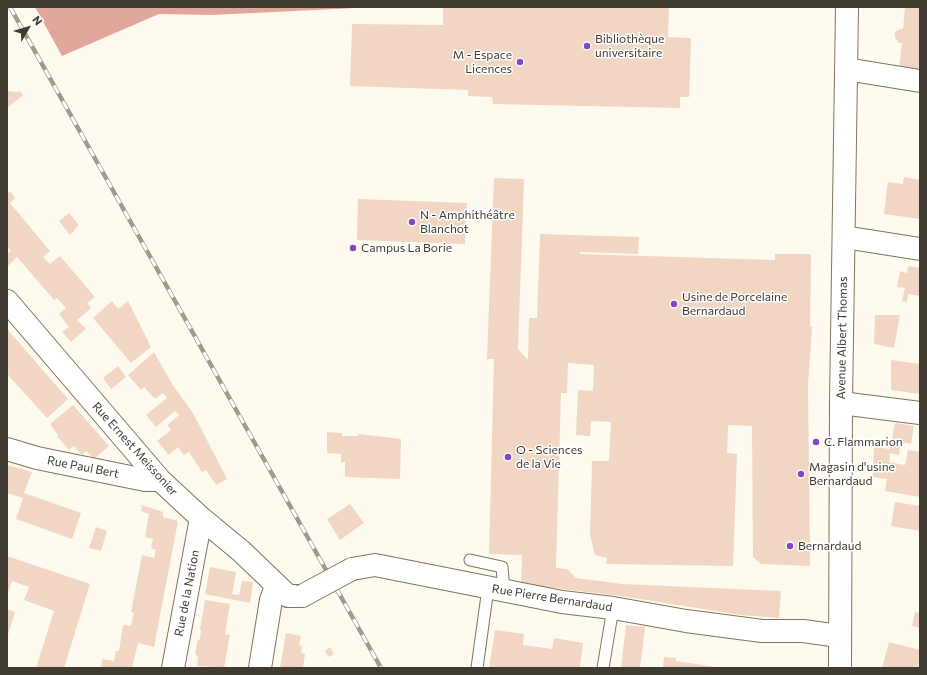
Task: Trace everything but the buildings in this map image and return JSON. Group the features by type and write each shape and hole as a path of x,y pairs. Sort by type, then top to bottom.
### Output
{"street":[{"name":"Avenue Albert Thomas","path":"840,668 841,403 847,7"},
{"path":"846,69 920,80"},
{"path":"844,237 920,249"},
{"name":"Rue Ernest Meissonier","path":"7,301 160,480 201,518 241,551 276,586"},
{"path":"841,403 920,413"},
{"name":"Rue Paul Bert","path":"7,449 45,459 145,480 160,480"},
{"name":"Rue de la Nation","path":"172,668 201,518"},
{"name":"Rue Pierre Bernardaud","path":"276,586 288,596 302,596 352,569 375,566 562,602 613,608 686,621 762,631 803,631 839,636"},
{"path":"260,668 271,600 276,586"}],"lane":[{"path":"470,560 502,567 477,668"},
{"path":"603,668 613,608"}],"shaded area":[{"path":"35,7 376,7 212,15 159,14 62,56"}],"railway":[{"path":"10,7 381,668"}],"place":[{"name":"Bibliothèque universitaire","path":"587,46"},
{"name":"M - Espace Licences","path":"520,62"},
{"name":"N - Amphithéâtre Blanchot","path":"412,222"},
{"name":"Campus La Borie","path":"353,248"},
{"name":"Usine de Porcelaine Bernardaud","path":"674,304"},
{"name":"C. Flammarion","path":"816,442"},
{"name":"O - Sciences de la Vie","path":"508,457"},
{"name":"Magasin d'usine Bernardaud","path":"801,474"},
{"name":"Bernardaud","path":"790,546"}]}
